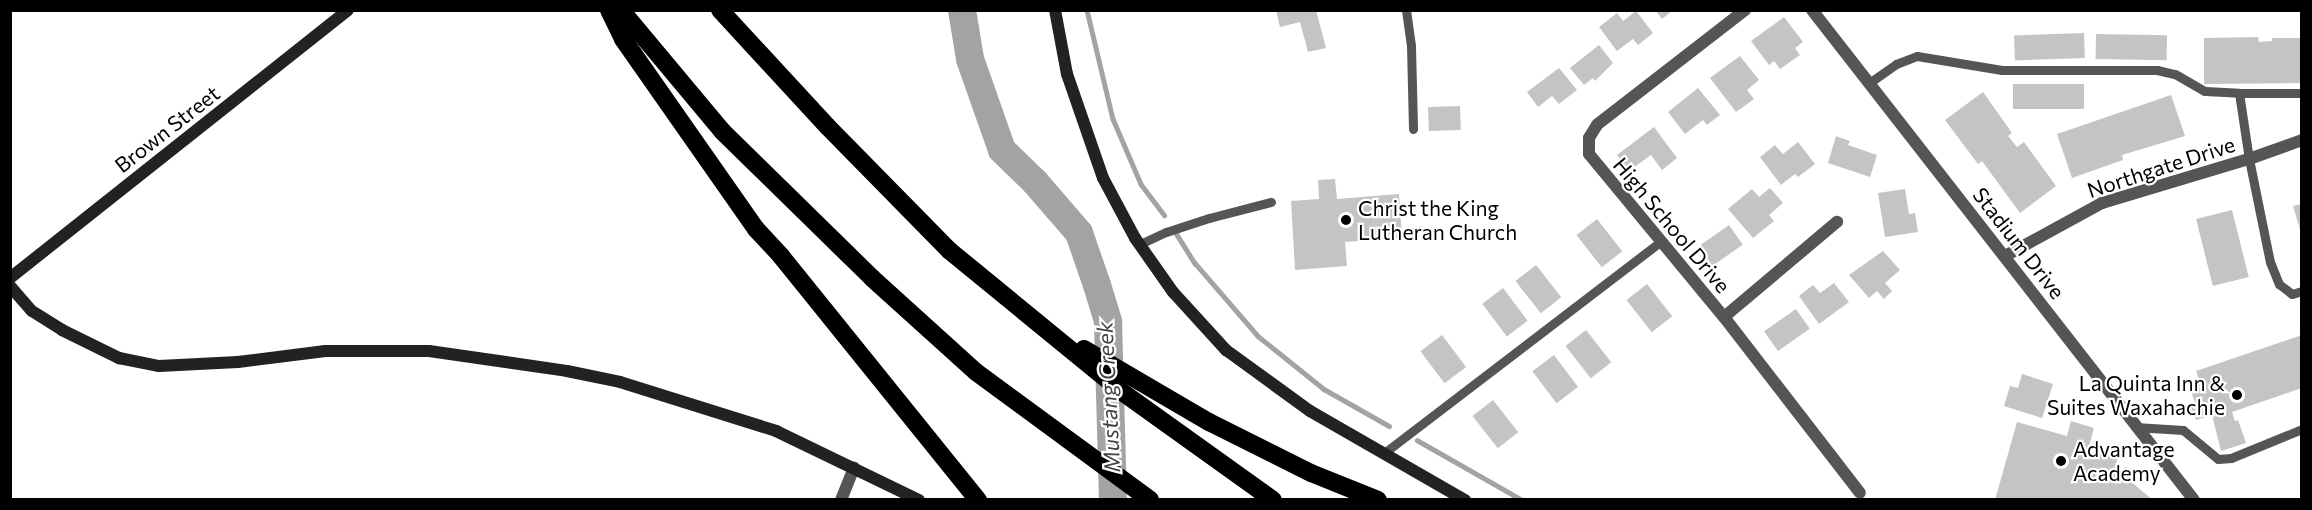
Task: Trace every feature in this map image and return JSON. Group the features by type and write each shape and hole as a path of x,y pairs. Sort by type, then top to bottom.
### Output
{"highway":[{"path":"609,10 623,39 756,229 781,256 978,500"},
{"path":"621,10 722,131 784,195 976,372 1150,500"},
{"path":"720,10 827,126 950,251 1125,394 1273,500"},
{"path":"1044,326 1190,410 1311,473 1378,500"}],"main road":[{"name":"Brown Street","path":"10,278 348,10"},
{"path":"1054,10 1066,74 1103,178 1140,244 1173,292 1226,350 1310,411 1466,500"},
{"path":"10,286 32,310 62,330 119,358 159,366 238,362 325,351 429,351 504,361 620,382 776,430 919,500"}],"street":[{"name":"High School Drive","path":"1745,10 1597,125 1589,138 1592,160 1724,317 1863,496"},
{"name":"Stadium Drive","path":"1812,10 2194,500"},
{"name":"Northgate Drive","path":"2005,256 2102,203 2249,159 2301,140"},
{"path":"1724,317 1837,222"},
{"path":"841,500 854,467"}],"lane":[{"path":"1406,10 1411,46 1413,129"},
{"path":"1869,83 1896,64 1917,56 2002,70 2157,70 2175,74 2205,91 2301,93"},
{"path":"2239,93 2249,159 2270,262 2279,284 2292,294 2301,291"},
{"path":"1140,244 1209,218 1271,202"},
{"path":"1384,453 1661,241"},
{"path":"2135,427 2183,430 2218,459 2231,458 2301,429"}],"building":[{"path":"1276,10 1316,10 1326,48 1308,52 1300,22 1280,27"},
{"path":"1655,10 1673,10 1662,19"},
{"path":"1636,11 1653,33 1638,45 1633,39 1617,51 1599,27 1617,13 1623,21"},
{"path":"1784,17 1803,42 1795,48 1800,55 1780,69 1774,61 1769,65 1751,41"},
{"path":"2084,33 2085,58 2015,60 2014,35"},
{"path":"2096,34 2167,35 2167,60 2096,59"},
{"path":"2258,37 2259,42 2272,41 2272,38 2302,38 2302,83 2204,84 2204,38"},
{"path":"1599,45 1613,63 1595,81 1593,78 1584,85 1570,68"},
{"path":"1740,56 1759,80 1747,90 1754,99 1736,112 1710,78"},
{"path":"1559,68 1577,90 1559,104 1552,96 1538,107 1527,92"},
{"path":"2013,84 2084,84 2084,109 2013,109"},
{"path":"1698,88 1720,115 1707,125 1703,120 1685,134 1668,112"},
{"path":"1983,92 2012,133 2008,136 2017,147 2024,142 2056,186 2020,213 1982,161 1978,164 1945,120"},
{"path":"2171,95 2185,136 2122,155 2123,160 2072,178 2057,134"},
{"path":"1460,106 1461,130 1429,131 1428,107"},
{"path":"1654,127 1677,158 1662,170 1651,155 1629,171 1617,155"},
{"path":"1836,136 1850,141 1848,145 1877,155 1870,177 1828,163"},
{"path":"1798,142 1815,164 1798,177 1795,174 1781,185 1760,157 1775,145 1783,154"},
{"name":"Christ the King Lutheran Church","path":"1335,179 1337,199 1399,194 1402,238 1345,242 1347,266 1295,270 1291,201 1319,199 1318,180"},
{"path":"1770,188 1783,203 1769,215 1774,221 1753,238 1728,209 1752,189 1759,197"},
{"path":"1905,189 1909,214 1915,213 1918,232 1885,237 1878,193"},
{"path":"2302,204 2302,233 2301,233 2293,206"},
{"path":"2232,210 2249,277 2213,286 2196,219"},
{"path":"1597,219 1622,251 1602,267 1577,235"},
{"path":"1729,225 1743,245 1712,266 1699,246"},
{"path":"1883,251 1900,270 1885,283 1892,291 1884,299 1877,291 1869,298 1849,275"},
{"path":"1536,265 1561,297 1541,313 1516,281"},
{"path":"1834,283 1849,302 1819,324 1799,296 1813,285 1820,293"},
{"path":"1647,284 1672,316 1652,332 1627,300"},
{"path":"1503,288 1528,321 1507,336 1482,304"},
{"path":"1796,309 1810,329 1778,351 1764,331"},
{"path":"1586,330 1611,362 1591,378 1566,346"},
{"path":"1442,335 1466,367 1445,383 1420,351"},
{"name":"La Quinta Inn & Suites Waxahachie","path":"2302,335 2302,388 2232,412 2235,421 2238,420 2246,443 2221,451 2212,415 2196,420 2190,404 2195,402 2188,383 2199,379 2196,371"},
{"path":"1554,355 1578,387 1557,403 1532,371"},
{"path":"2022,374 2053,384 2042,418 2004,406 2010,386 2018,388"},
{"path":"1493,400 1518,432 1498,448 1473,416"},
{"name":"Advantage Academy","path":"2071,421 2094,428 2087,454 2097,457 2100,447 2119,452 2116,464 2121,465 2118,476 2122,477 2125,467 2134,470 2130,481 2153,500 1995,500 2017,422 2067,436"}],"waterway":[{"name":"Mustang Creek","path":"962,10 970,59 1002,150 1035,182 1079,233 1097,285 1108,322 1113,500"},
{"path":"1087,10 1113,119 1141,184 1164,215"},
{"path":"1176,233 1195,263 1258,336 1324,389 1389,426"},
{"path":"1417,440 1522,500"}],"place":[{"name":"Christ the King Lutheran Church","path":"1346,220"},
{"name":"La Quinta Inn & Suites Waxahachie","path":"2237,395"},
{"name":"Advantage Academy","path":"2061,461"}]}
